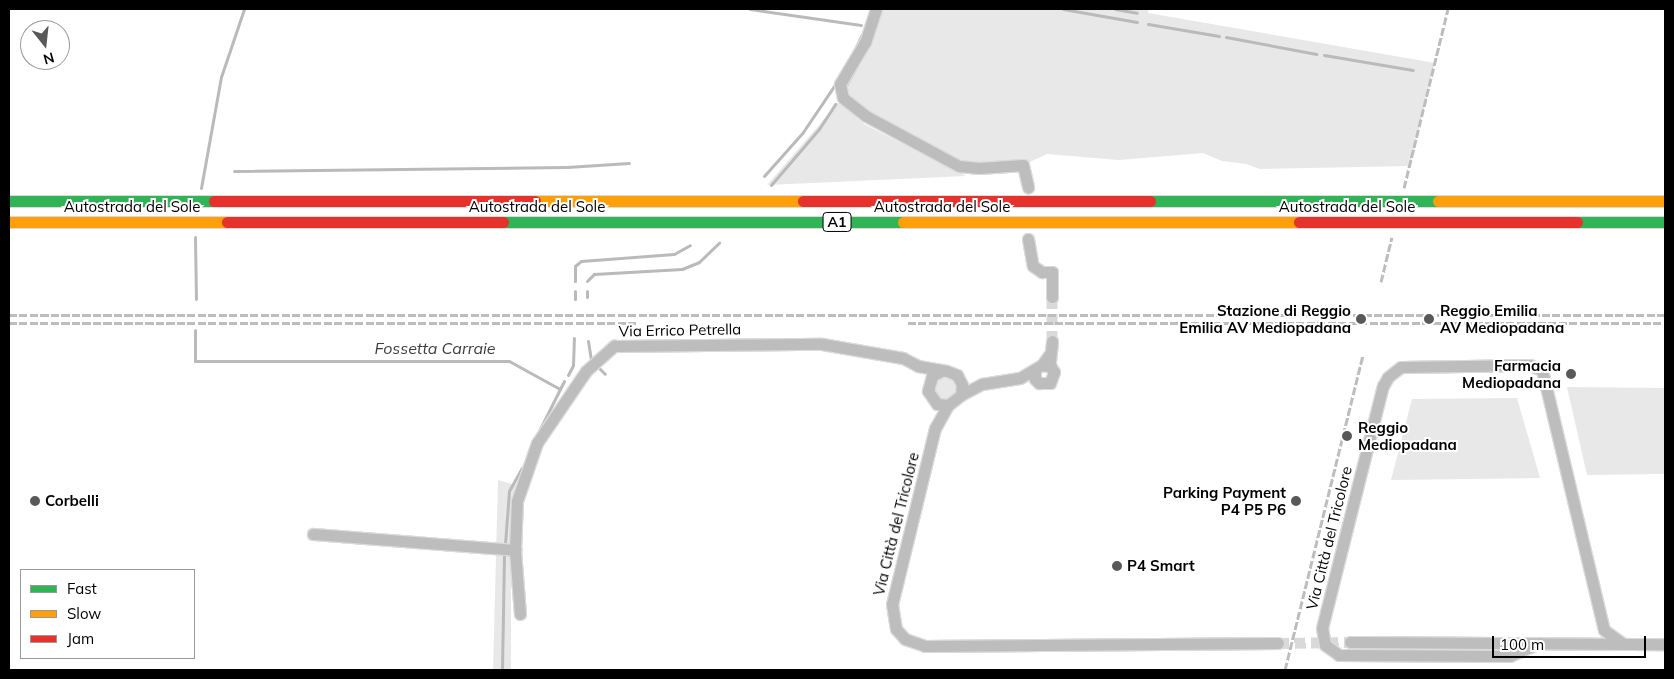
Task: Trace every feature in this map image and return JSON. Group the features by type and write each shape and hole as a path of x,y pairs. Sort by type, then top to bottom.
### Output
{"highway":[{"name":"Autostrada del Sole","path":"9,201 1665,201"},
{"name":"Autostrada del Sole","path":"9,222 1665,222"}],"street":[{"path":"876,9 865,42 840,84 843,98 866,116 959,166 978,168 1023,165 1028,187"},
{"path":"1028,239 1033,266 1042,272 1052,272 1052,298"},
{"path":"935,428 948,405 961,395 982,384 1020,378 1043,368 1052,341"},
{"name":"Via Errico Petrella","path":"520,614 516,550 517,501 537,443 586,371 614,346 822,344 903,358 918,366 942,371"},
{"name":"Via Città del Tricolore","path":"1622,643 1604,630 1542,370 1530,365 1401,367 1388,377 1383,386 1323,625 1325,644 1332,653 1346,656 1510,656 1539,643 1665,644"},
{"path":"918,366 933,401 935,428"},
{"path":"928,386 932,376 942,371 952,372 960,379 982,384"},
{"path":"960,379 961,395"},
{"path":"933,401 948,405"},
{"name":"Via Città del Tricolore","path":"935,428 892,604 896,629 905,640 925,646 1278,643"},
{"path":"313,534 516,550"},
{"path":"1350,642 1539,643"}],"shaded area":[{"path":"876,9 1148,9 1148,13 1435,63 1410,166 1260,169 1246,164 1222,161 1203,153 1119,160 1047,154 1023,165 967,168 843,98 845,76"},
{"path":"839,102 864,124 966,176 767,185"},
{"path":"945,377 953,380 956,388 953,396 945,399 937,396 934,388 937,380"},
{"path":"1567,387 1665,388 1665,474 1587,475"},
{"path":"1517,398 1540,478 1391,480 1412,399"},
{"path":"498,480 519,486 511,551 511,670 493,670"}],"waterway":[{"name":"Fossetta Carraie","path":"201,188 221,77 244,9"},
{"path":"750,9 861,25"},
{"path":"1063,9 1137,22"},
{"path":"1115,9 1137,13"},
{"path":"1148,24 1219,36"},
{"path":"856,47 862,34"},
{"path":"1226,37 1316,54"},
{"path":"1324,55 1413,70"},
{"path":"845,87 854,71"},
{"path":"764,176 803,132 836,83"},
{"path":"771,185 819,129 835,104"},
{"path":"234,171 567,167 629,163"},
{"name":"Fossetta Carraie","path":"195,237 196,299"},
{"path":"587,281 594,274 682,269 699,262 719,243"},
{"path":"575,281 575,266 581,261 674,254 690,245"},
{"path":"575,291 575,299"},
{"path":"587,291 587,297"},
{"name":"Fossetta Carraie","path":"195,330 195,361 509,361 560,389 539,431"},
{"path":"568,375 573,365 574,338"},
{"path":"588,341 591,361"},
{"path":"597,366 605,374"},
{"path":"560,389 564,381"},
{"name":"Fossetta Carraie","path":"505,544 509,491 522,468"},
{"name":"Fossetta Carraie","path":"502,670 504,554"}],"tunnel":[{"path":"1052,297 1052,341"},
{"path":"1278,643 1350,642"}],"railway":[{"path":"1404,188 1448,9"},
{"path":"1381,282 1392,237"},
{"path":"9,315 1665,315"},
{"path":"9,323 638,323"},
{"path":"908,323 1665,323"},
{"path":"1285,670 1363,355"}],"traffic: fast":[{"path":"9,201 214,201"},
{"path":"1150,201 1438,201"},
{"path":"503,222 903,222"},
{"path":"1577,222 1665,222"}],"traffic: slow":[{"path":"535,201 803,201"},
{"path":"1438,201 1665,201"},
{"path":"9,222 227,222"},
{"path":"903,222 1299,222"}],"traffic: jam":[{"path":"214,201 535,201"},
{"path":"803,201 1150,201"},
{"path":"227,222 503,222"},
{"path":"1299,222 1577,222"}],"place":[{"name":"Stazione di Reggio Emilia AV Mediopadana","path":"1361,319"},
{"name":"Reggio Emilia AV Mediopadana","path":"1429,319"},
{"name":"Farmacia Mediopadana","path":"1571,374"},
{"name":"Reggio Mediopadana","path":"1347,436"},
{"name":"Corbelli","path":"35,501"},
{"name":"Parking Payment P4 P5 P6","path":"1296,501"},
{"name":"P4 Smart","path":"1117,566"}]}
